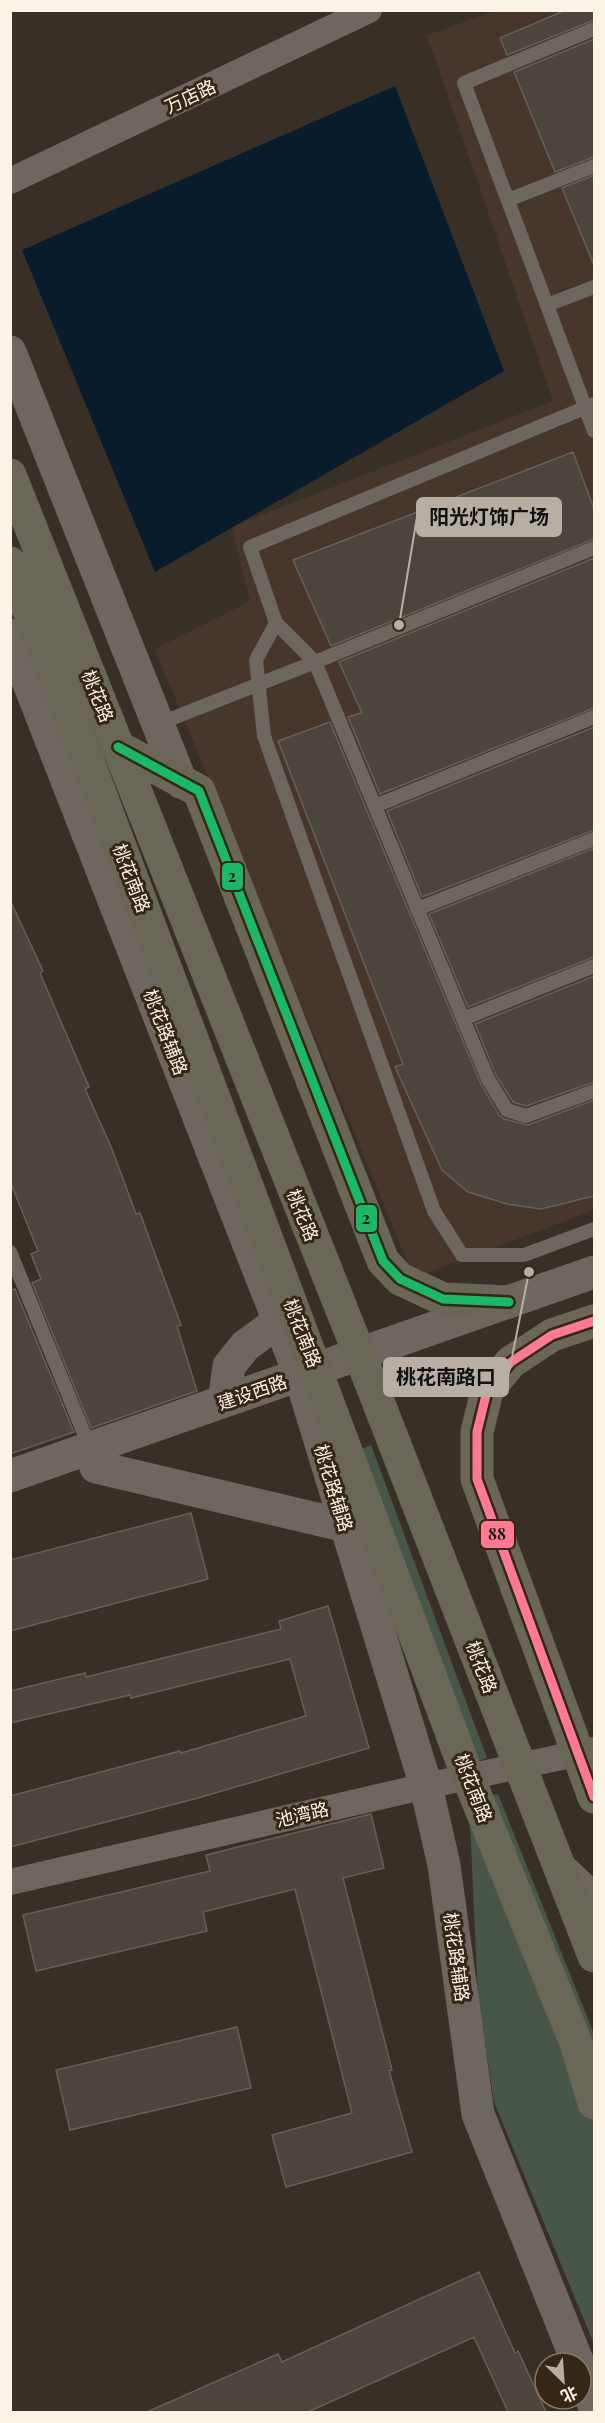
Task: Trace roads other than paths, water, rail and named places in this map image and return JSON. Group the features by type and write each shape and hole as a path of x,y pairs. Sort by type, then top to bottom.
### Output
{"main road":[{"path":"10,352 181,782"},
{"name":"桃花路","path":"10,475 363,1364 594,1956"},
{"name":"桃花南路","path":"10,563 88,761 312,1382 576,2043 594,2103"},
{"path":"10,592 88,761"},
{"name":"桃花路辅路","path":"10,635 279,1321 312,1382 346,1526 426,1786 444,1865 478,2114 573,2351"},
{"path":"118,747 199,791 383,1261 400,1279 443,1299 509,1302"},
{"name":"建设西路","path":"363,1364 509,1302 594,1272"},
{"name":"建设西路","path":"10,1476 93,1458 363,1364 594,1294"},
{"path":"224,1401 229,1366 245,1346 279,1321"},
{"path":"594,1321 552,1335 511,1362 487,1391 477,1432 477,1479 586,1752 594,1797"},
{"name":"建设西路","path":"10,1497 224,1401 312,1382"},
{"path":"93,1458 346,1526"},
{"path":"560,1868 594,1900"}],"street":[{"name":"万店路","path":"10,181 369,10"},
{"name":"池湾路","path":"10,1882 426,1786 586,1752"}],"lane":[{"path":"594,29 464,83 547,305 590,406 594,431"},
{"path":"508,200 594,166"},
{"path":"547,305 594,287"},
{"path":"590,406 250,547 276,623 315,662 488,1079 507,1110 526,1116 594,1091"},
{"path":"158,724 594,548"},
{"path":"276,623 256,660 264,736 434,1211 462,1255 524,1255 594,1229"},
{"path":"375,806 594,717"},
{"path":"417,909 594,839"},
{"path":"463,1019 594,966"},
{"path":"10,1252 93,1458"}],"water":[{"path":"395,86 504,371 155,572 22,250"}],"place":[{"name":"阳光灯饰广场","path":"399,625"},
{"name":"桃花南路口","path":"529,1272"}]}
